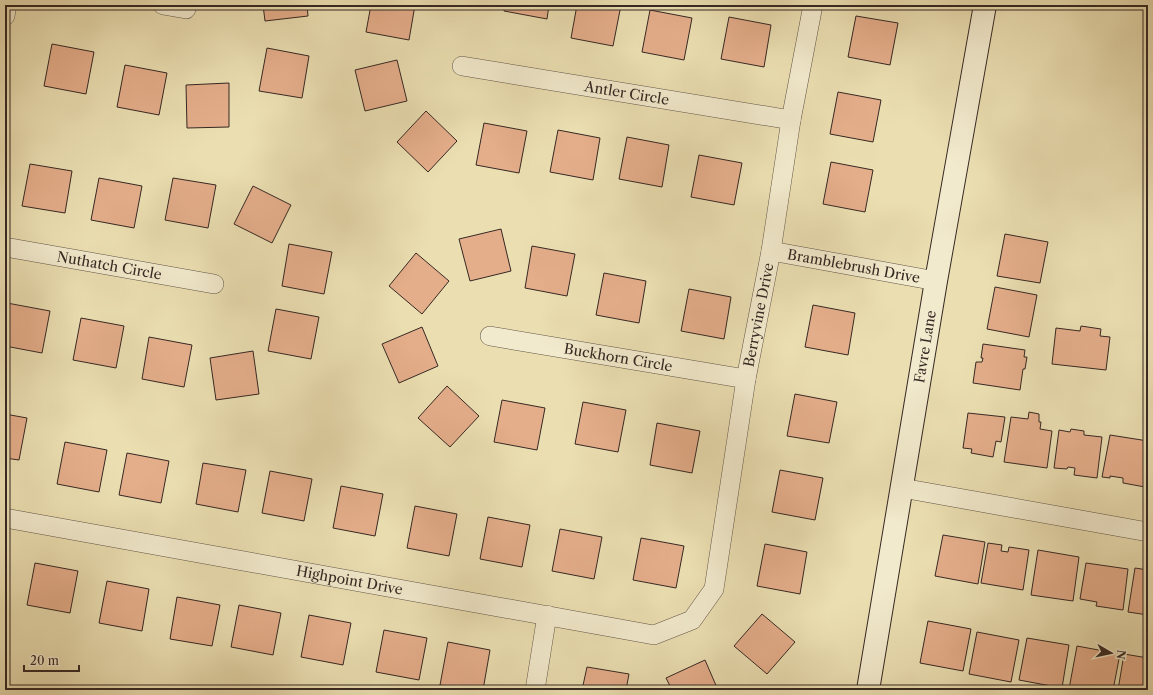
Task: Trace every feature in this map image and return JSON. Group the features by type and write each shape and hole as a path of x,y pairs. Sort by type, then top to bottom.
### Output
{"street":[{"path":"5,16 7,5"},
{"path":"163,5 186,9"},
{"name":"Berryvine Drive","path":"692,620 714,589 746,379 771,251 791,120 813,5"},
{"name":"Favre Lane","path":"870,690 936,281 985,5"},
{"name":"Antler Circle","path":"462,66 791,120"},
{"name":"Nuthatch Circle","path":"5,247 214,284"},
{"name":"Bramblebrush Drive","path":"771,251 936,281"},
{"name":"Buckhorn Circle","path":"490,336 746,379"},
{"path":"902,488 1148,532"},
{"name":"Highpoint Drive","path":"5,518 654,635 692,620"},
{"path":"535,690 548,615"}],"building":[{"path":"263,5 307,5 308,16 265,21"},
{"path":"371,5 415,5 409,40 366,32"},
{"path":"505,5 549,5 547,19 504,11"},
{"path":"577,5 621,5 613,46 571,38"},
{"path":"650,10 692,18 684,60 642,52"},
{"path":"856,16 898,23 890,65 848,57"},
{"path":"729,17 771,25 764,67 721,59"},
{"path":"52,44 94,52 86,94 44,86"},
{"path":"267,48 309,56 302,98 259,91"},
{"path":"397,60 407,101 365,111 355,70"},
{"path":"125,65 167,73 159,115 117,107"},
{"path":"229,83 229,127 187,128 186,85"},
{"path":"838,92 881,100 873,142 830,134"},
{"path":"426,111 457,141 428,172 397,142"},
{"path":"484,123 527,131 519,173 476,165"},
{"path":"558,130 600,138 593,180 550,172"},
{"path":"627,137 669,145 662,187 619,179"},
{"path":"699,155 742,163 734,205 691,197"},
{"path":"831,162 873,170 865,212 823,204"},
{"path":"30,164 72,171 65,213 22,206"},
{"path":"99,178 142,186 134,228 91,220"},
{"path":"173,178 216,185 208,228 165,220"},
{"path":"253,186 291,205 272,243 234,224"},
{"path":"501,229 511,271 470,281 459,239"},
{"path":"1005,234 1048,242 1040,283 997,276"},
{"path":"289,244 332,252 324,294 282,286"},
{"path":"532,246 575,254 567,296 525,288"},
{"path":"416,253 449,281 422,314 389,286"},
{"path":"604,273 646,281 639,323 596,315"},
{"path":"995,287 1037,295 1029,337 987,329"},
{"path":"689,289 731,297 724,339 681,331"},
{"path":"7,303 50,311 42,353 5,346 5,316"},
{"path":"813,305 855,313 848,355 805,347"},
{"path":"276,309 319,317 311,359 268,351"},
{"path":"81,318 124,326 116,368 73,360"},
{"path":"1081,326 1101,329 1100,336 1110,337 1106,370 1052,364 1056,328 1080,331"},
{"path":"422,327 438,366 399,383 382,344"},
{"path":"149,337 192,345 184,387 142,379"},
{"path":"983,344 1025,350 1024,357 1027,357 1025,369 1023,369 1020,390 973,383 976,362 982,362 983,358 981,358"},
{"path":"253,351 259,394 216,400 210,358"},
{"path":"447,386 479,416 450,447 418,418"},
{"path":"795,394 837,402 829,443 787,436"},
{"path":"502,400 545,408 537,450 494,442"},
{"path":"583,402 626,410 618,452 575,444"},
{"path":"1029,412 1039,414 1039,422 1041,422 1040,429 1052,431 1047,468 1004,462 1011,417 1028,419"},
{"path":"968,413 1005,417 1001,442 996,441 993,457 971,453 972,449 963,448"},
{"path":"5,414 27,418 19,460 5,458"},
{"path":"657,423 700,431 692,473 650,465"},
{"path":"1071,429 1084,431 1084,435 1102,437 1097,478 1074,475 1075,468 1054,468 1059,430 1070,432"},
{"path":"1110,435 1148,441 1148,471 1145,487 1123,483 1123,478 1110,476 1110,478 1102,477"},
{"path":"65,442 107,450 99,492 57,484"},
{"path":"127,453 169,461 161,503 119,495"},
{"path":"203,463 246,470 238,512 196,504"},
{"path":"780,470 823,478 815,520 772,512"},
{"path":"270,471 312,479 304,521 262,513"},
{"path":"341,486 383,494 375,536 333,528"},
{"path":"415,506 457,514 449,556 407,548"},
{"path":"488,517 530,525 522,567 480,559"},
{"path":"560,529 602,537 594,579 552,571"},
{"path":"943,535 985,542 978,584 935,576"},
{"path":"641,538 684,546 676,588 633,580"},
{"path":"988,543 1002,545 1001,551 1008,552 1009,547 1029,550 1023,590 981,583"},
{"path":"765,544 807,552 800,594 757,586"},
{"path":"1038,550 1079,557 1073,601 1031,595"},
{"path":"35,563 78,571 70,613 27,605"},
{"path":"1086,563 1128,569 1123,610 1096,606 1097,602 1080,599"},
{"path":"1135,568 1148,570 1148,615 1128,612"},
{"path":"107,581 149,589 142,631 99,623"},
{"path":"177,597 220,605 212,646 170,639"},
{"path":"239,605 281,613 273,655 231,647"},
{"path":"762,614 795,642 767,674 734,646"},
{"path":"309,615 351,623 343,665 301,657"},
{"path":"928,621 971,629 963,671 920,663"},
{"path":"384,630 427,638 419,680 376,672"},
{"path":"977,632 1019,640 1011,682 969,674"},
{"path":"1027,638 1069,645 1062,688 1019,680"},
{"path":"448,642 490,650 483,690 469,690 440,685"},
{"path":"1077,646 1120,654 1113,690 1069,689"},
{"path":"1124,654 1148,658 1148,690 1118,690"},
{"path":"705,660 718,690 672,690 666,678"},
{"path":"587,667 629,674 626,690 582,690"}]}
